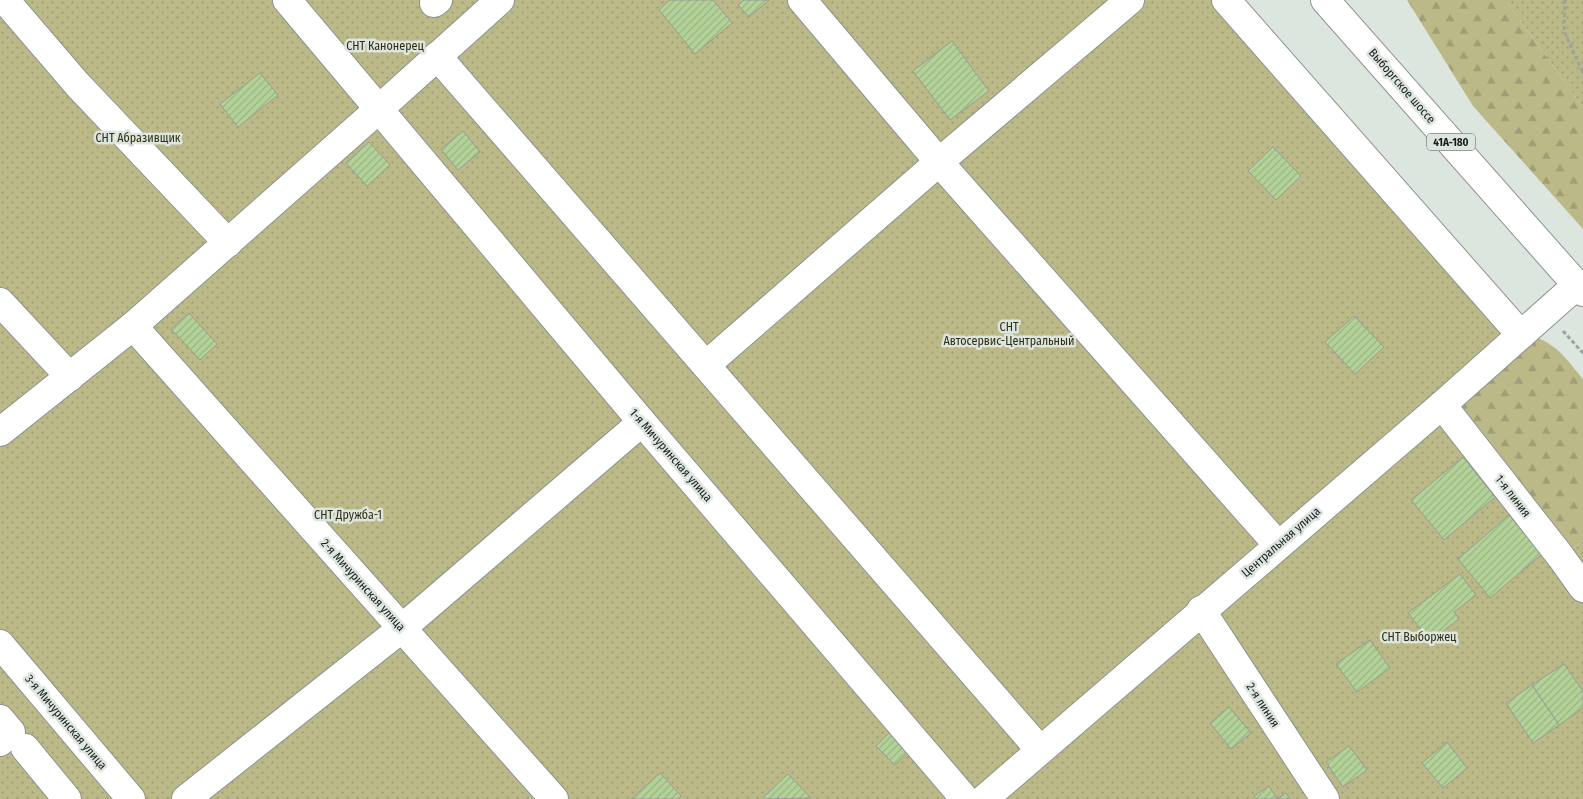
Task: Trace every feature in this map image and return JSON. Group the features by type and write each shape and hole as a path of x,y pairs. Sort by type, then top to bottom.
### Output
{"street":[{"path":"5,0 77,84 228,243"},
{"name":"1-я Мичуринская улица","path":"287,0 642,422 965,799"},
{"path":"0,432 133,326 379,110 500,0"},
{"path":"802,0 939,162 1278,544"},
{"path":"706,364 1130,0"},
{"path":"1226,0 1521,335"},
{"name":"Выборгское шоссе","path":"1325,0 1580,288"},
{"path":"437,56 1040,750"},
{"name":"Центральная улица","path":"984,799 1521,335 1580,288"},
{"path":"0,302 70,377"},
{"name":"2-я Мичуринская улица","path":"133,326 554,799"},
{"name":"1-я линия","path":"1442,405 1583,588"},
{"path":"186,799 401,629 642,422"},
{"name":"2-я линия","path":"1201,610 1325,799"},
{"name":"3-я Мичуринская улица","path":"0,644 131,799"},
{"path":"9,735 67,799"}],"path":[{"path":"1565,0 1564,31 1583,73"}],"green space":[{"path":"0,0 1226,0 1524,339 1562,557 1583,541 1583,799 0,799"},
{"path":"1407,0 1507,0 1583,108 1583,229 1473,106"},
{"path":"1507,0 1583,0 1583,108 1507,2"},
{"path":"1535,337 1556,349 1583,379 1583,541 1561,557 1445,402"}],"building":[{"path":"670,0 713,0 732,23 695,54 659,10"},
{"path":"744,0 769,0 749,17 738,5"},
{"path":"952,41 989,91 950,120 913,71"},
{"path":"260,73 278,95 238,127 220,104"},
{"path":"463,131 480,152 458,170 441,149"},
{"path":"369,142 390,165 367,186 346,163"},
{"path":"1273,147 1301,176 1276,200 1248,171"},
{"path":"189,313 217,344 200,360 171,329"},
{"path":"1354,316 1384,347 1355,374 1325,342"},
{"path":"1463,457 1495,497 1444,540 1411,500"},
{"path":"1509,515 1542,554 1490,598 1458,559"},
{"path":"1460,574 1476,595 1454,612 1459,619 1430,641 1408,613"},
{"path":"1370,640 1390,668 1357,692 1336,664"},
{"path":"1564,664 1583,691 1583,708 1559,725 1532,685"},
{"path":"1532,685 1559,725 1533,743 1506,703"},
{"path":"1229,707 1251,733 1231,749 1210,723"},
{"path":"894,728 912,748 895,765 876,746"},
{"path":"1447,742 1467,768 1443,788 1422,763"},
{"path":"1349,746 1367,770 1343,787 1326,762"},
{"path":"660,773 681,796 677,799 631,799"},
{"path":"788,774 811,798 763,798"},
{"path":"1269,786 1277,799 1256,799 1254,796"},
{"path":"1286,793 1290,799 1277,799"}],"park label":[{"name":"СНТ Канонерец","path":"385,46"},
{"name":"СНТ Абразивщик","path":"138,138"},
{"name":"СНТ Автосервис-Центральный","path":"1009,334"},
{"name":"СНТ Дружба-1","path":"348,515"},
{"name":"СНТ Выборжец","path":"1419,637"}]}
